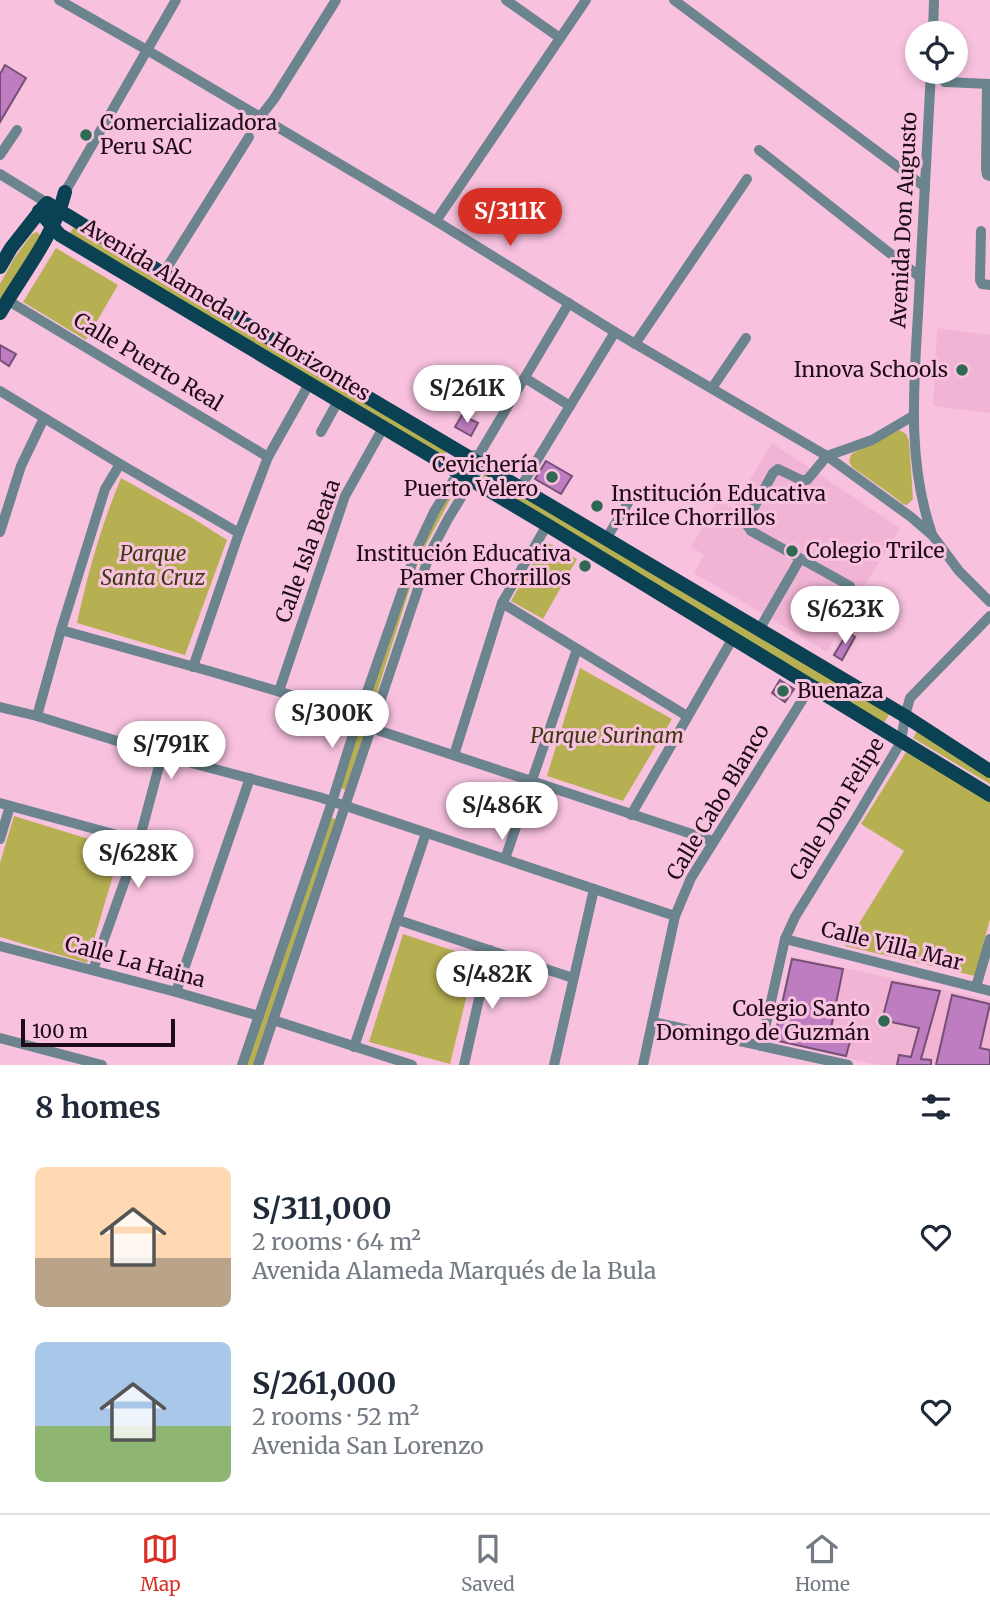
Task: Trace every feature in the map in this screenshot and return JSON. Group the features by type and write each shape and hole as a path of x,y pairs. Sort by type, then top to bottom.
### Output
{"main road":[{"path":"0,267 6,251 43,207 65,192"},
{"path":"4,306 52,227 65,192"},
{"name":"Avenida Alameda Los Horizontes","path":"43,207 60,211 476,458 520,488 905,716 990,771"},
{"name":"Avenida Alameda Los Horizontes","path":"43,207 52,227 60,236 547,525 990,795"}],"street":[{"path":"59,0 436,221 615,332 827,456 933,536 959,571 990,602"},
{"path":"65,192 176,0"},
{"path":"260,117 336,0"},
{"path":"506,0 559,38"},
{"path":"436,221 586,0"},
{"path":"674,0 926,187"},
{"path":"933,21 934,0"},
{"path":"968,83 989,84 986,169 987,175 990,176"},
{"name":"Avenida Don Augusto","path":"930,84 913,416 920,492 933,536"},
{"path":"0,156 17,130"},
{"path":"163,274 249,137"},
{"path":"760,150 920,277"},
{"name":"Avenida Alameda Los Horizontes","path":"0,174 30,192 43,207"},
{"path":"635,344 747,179"},
{"path":"990,239 981,231 980,281 990,285"},
{"path":"242,1065 418,546 434,512 465,476 569,303"},
{"name":"Calle Puerto Real","path":"4,306 268,457"},
{"path":"520,488 615,332"},
{"path":"712,388 746,338"},
{"path":"525,378 570,406"},
{"path":"193,667 268,457 309,384"},
{"path":"0,391 239,533"},
{"path":"321,432 338,401"},
{"path":"850,586 751,531 747,520 773,473 783,471 801,480 807,480 827,456 872,440 913,416"},
{"path":"0,532 21,467 44,418"},
{"name":"Calle Isla Beata","path":"279,691 345,496 383,428"},
{"path":"37,716 105,489 120,464"},
{"path":"258,1065 430,553 448,519 465,476"},
{"path":"606,539 634,493"},
{"path":"454,755 502,603 547,525"},
{"path":"759,630 800,559"},
{"path":"502,603 687,716"},
{"name":"Calle Don Felipe","path":"761,1046 785,939 795,917 901,741 910,698 990,617"},
{"path":"61,630 359,715"},
{"path":"631,815 733,638"},
{"path":"505,859 577,649"},
{"name":"Calle Cabo Blanco","path":"643,1065 675,916 691,878 810,686"},
{"path":"0,707 345,806 675,916"},
{"path":"371,728 713,841"},
{"path":"93,970 139,841 162,755"},
{"path":"176,992 250,778"},
{"path":"0,839 5,804 139,841"},
{"path":"354,1047 426,833"},
{"path":"554,1065 594,889"},
{"path":"398,920 573,978"},
{"name":"Calle Villa Mar","path":"785,939 990,990"},
{"path":"976,987 990,939"},
{"name":"Calle La Haina","path":"0,946 259,1016"},
{"path":"464,1065 490,950"},
{"path":"273,1020 412,1065"},
{"path":"653,1022 848,1065"},
{"path":"0,1038 59,1060 102,1065"}],"shaded area":[{"name":"Innova Schools","path":"937,328 990,335 990,413 933,406"},
{"name":"Colegio Trilce","path":"772,443 900,528 827,652 694,573 704,555 691,547 718,500 733,508"},
{"name":"Colegio Santo Domingo de Guzmán","path":"791,956 990,1000 990,1065 878,1065 773,1041"}],"green space":[{"path":"74,227 448,449 442,458 68,236"},
{"path":"37,232 41,236 0,312 0,284 15,257 32,234"},
{"path":"56,248 118,285 86,340 23,302"},
{"path":"899,430 906,434 909,441 913,499 907,505 852,467 849,461 853,453"},
{"path":"486,472 890,713 884,723 480,481"},
{"name":"Parque Santa Cruz","path":"121,478 227,540 185,655 77,623 96,549"},
{"path":"447,495 451,498 420,556 346,790 339,787 416,556"},
{"path":"545,541 577,559 543,619 511,601"},
{"name":"Parque Surinam","path":"580,668 672,719 623,801 547,776"},
{"path":"917,731 990,775 990,784 913,738"},
{"path":"906,752 990,801 990,919 975,976 845,946 904,851 861,824"},
{"path":"14,816 121,849 87,963 0,937 0,863"},
{"path":"329,817 336,819 253,1065 246,1065"},
{"path":"403,934 476,958 450,1064 369,1042"}],"building":[{"path":"5,65 26,78 0,122 0,74"},
{"path":"0,345 16,354 9,366 0,360"},
{"path":"462,415 478,423 471,436 455,427"},
{"name":"Cevichería Puerto Velero","path":"546,461 572,476 561,494 535,479"},
{"path":"848,632 855,637 842,660 834,655"},
{"name":"Buenaza","path":"780,680 794,689 785,702 772,693"},
{"path":"792,959 843,969 830,1033 851,1038 846,1056 774,1040"},
{"path":"892,982 940,991 921,1059 931,1060 931,1065 897,1065 899,1055 911,1057 919,1028 882,1020"},
{"path":"952,995 990,1004 980,1048 990,1050 990,1065 936,1065"}],"place":[{"name":"Comercializadora Peru SAC","path":"86,135"},
{"name":"Innova Schools","path":"962,370"},
{"name":"Cevichería Puerto Velero","path":"552,477"},
{"name":"Institución Educativa Trilce Chorrillos","path":"597,506"},
{"name":"Colegio Trilce","path":"792,551"},
{"name":"Institución Educativa Pamer Chorrillos","path":"585,566"},
{"name":"Buenaza","path":"783,691"},
{"name":"Colegio Santo Domingo de Guzmán","path":"884,1021"}]}
